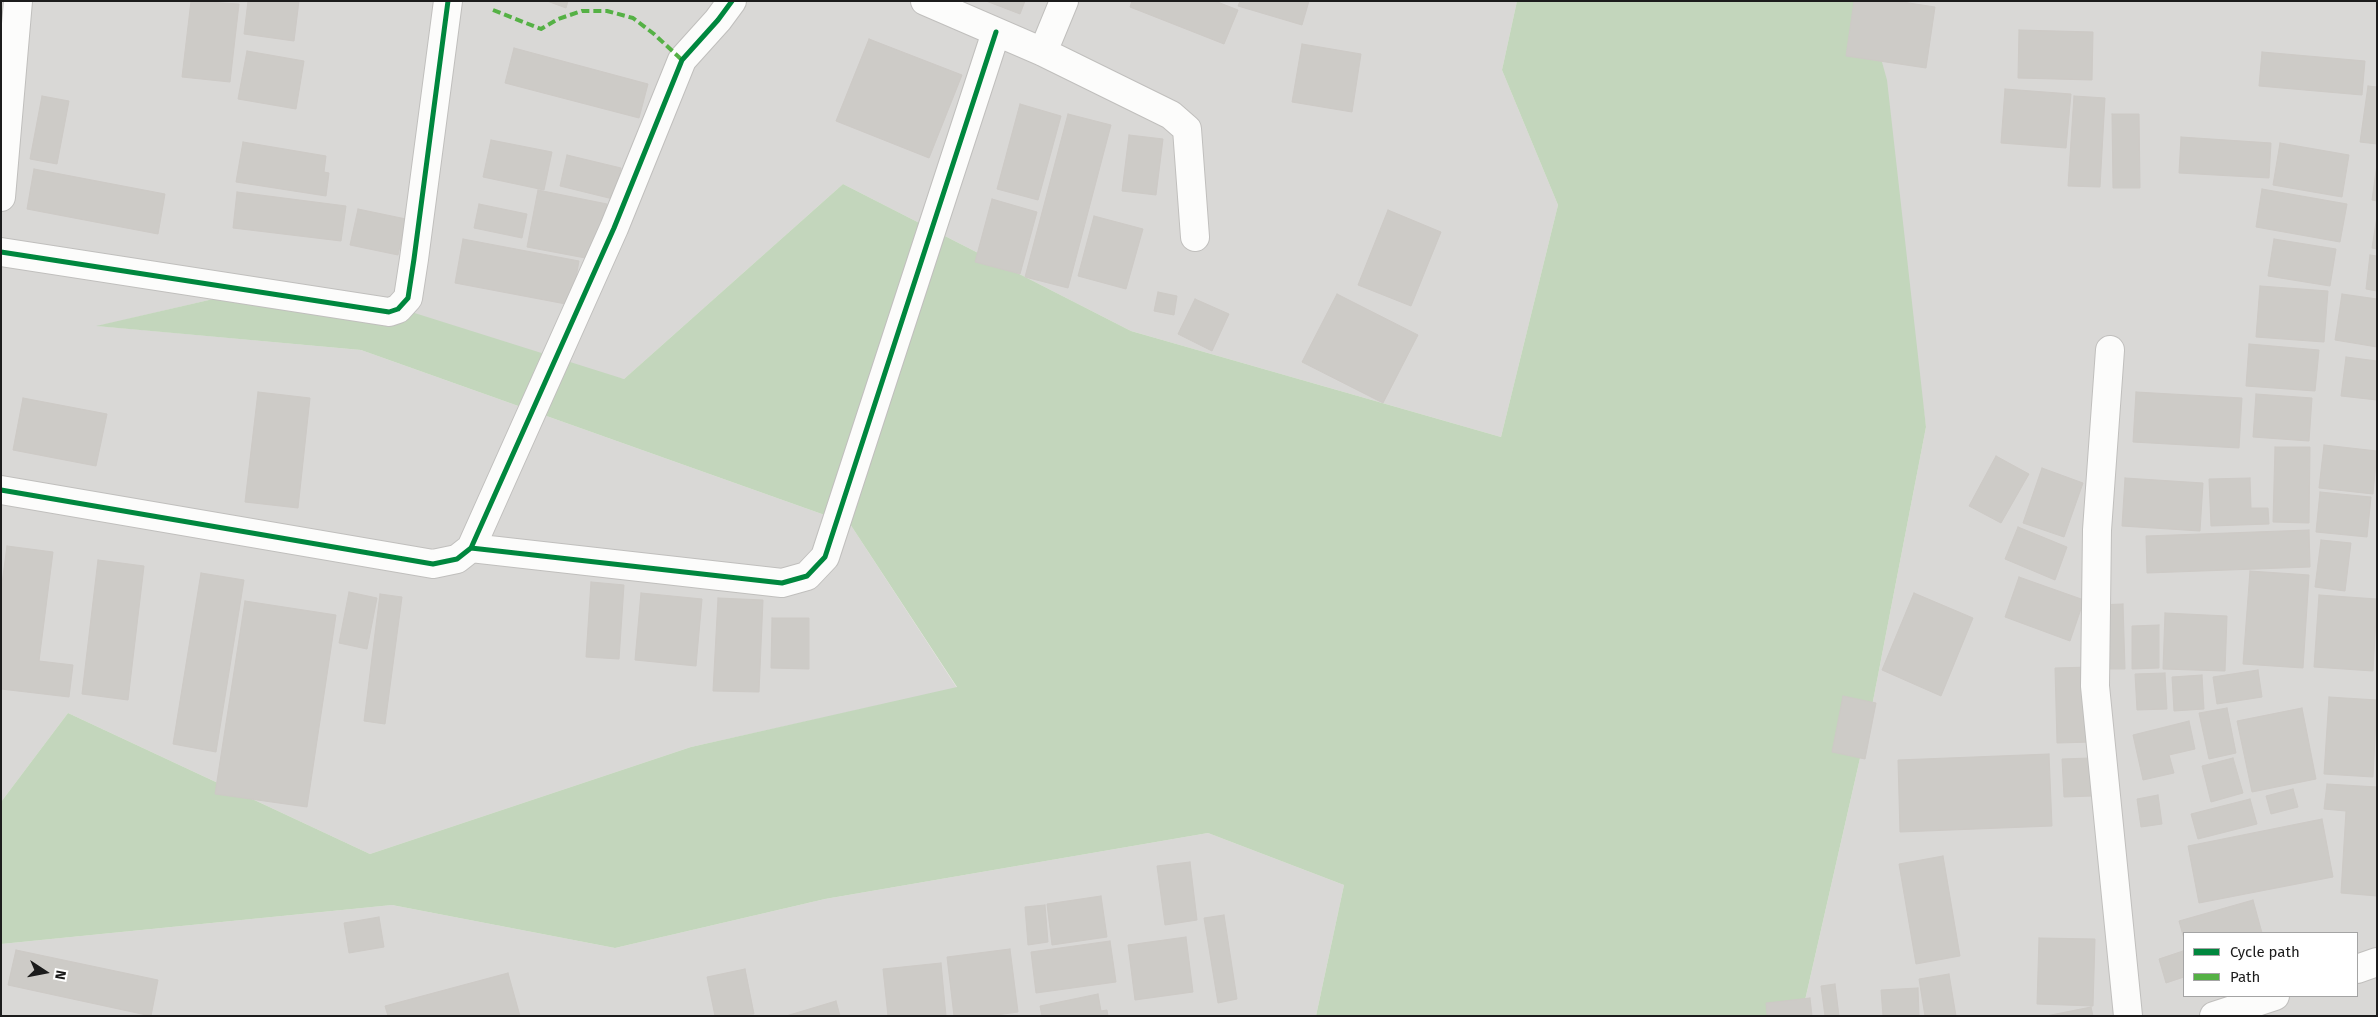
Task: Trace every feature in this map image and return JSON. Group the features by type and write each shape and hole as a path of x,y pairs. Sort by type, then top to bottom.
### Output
{"street":[{"path":"1,197 18,1"},
{"path":"1,252 389,312 398,309 408,298 448,1"},
{"path":"1,490 433,564 457,559 471,548 614,228 682,60 718,20 732,1"},
{"path":"926,1 1043,52 1171,115 1187,129 1195,236"},
{"path":"1043,52 1064,1"},
{"path":"471,548 782,583 807,576 825,557 996,32"},
{"path":"2110,350 2098,530 2094,686 2128,1016"},
{"path":"2358,969 2377,962"},
{"path":"2214,1016 2272,997"}],"shaded area":[{"path":"1,1 1517,1 1502,70 1558,205 1501,437 1131,331 843,184 624,379 222,297 98,326 361,350 850,524 957,688 691,747 370,854 68,713 1,802"},
{"path":"1865,1 2377,1 2377,1016 1805,1016 1803,1009 1873,701 1926,427"},
{"path":"1208,833 1344,885 1316,1016 1,1016 1,944 392,905 615,948 825,899"}],"green space":[{"path":"1517,1 1865,1 1887,80 1926,427 1873,701 1803,1009 1805,1016 1316,1016 1344,885 1208,833 825,899 615,948 392,905 1,944 1,802 68,713 370,854 691,747 957,687 850,524 361,350 96,326 222,297 386,304 624,379 843,184 1131,331 1501,437 1558,205 1502,70"}],"building":[{"path":"191,1 239,4 230,82 182,77"},
{"path":"248,1 299,1 294,41 244,34"},
{"path":"547,1 568,1 566,8"},
{"path":"986,1 1025,1 1020,14"},
{"path":"1132,1 1215,1 1238,10 1224,44 1130,7"},
{"path":"1240,1 1309,1 1302,25 1238,6"},
{"path":"1854,1 1896,1 1935,7 1926,68 1846,56"},
{"path":"2019,30 2093,32 2092,80 2018,78"},
{"path":"869,39 962,75 929,158 836,121"},
{"path":"1302,44 1361,54 1352,112 1292,102"},
{"path":"514,48 648,84 639,118 505,83"},
{"path":"247,51 304,61 296,109 238,99"},
{"path":"2262,52 2365,61 2362,95 2259,86"},
{"path":"2368,86 2377,87 2377,144 2360,142"},
{"path":"2005,89 2071,94 2066,148 2001,143"},
{"path":"42,96 69,101 57,164 30,159"},
{"path":"2074,96 2105,98 2100,187 2068,186"},
{"path":"1020,104 1061,116 1038,200 997,189"},
{"path":"1068,114 1111,125 1068,288 1025,277"},
{"path":"2112,114 2139,114 2140,188 2113,188"},
{"path":"1129,135 1163,139 1156,195 1122,191"},
{"path":"2181,137 2271,143 2269,178 2179,173"},
{"path":"491,140 552,152 544,190 483,177"},
{"path":"243,142 326,156 324,172 329,173 326,196 236,182"},
{"path":"2280,143 2349,155 2342,197 2273,185"},
{"path":"567,155 621,168 613,199 560,186"},
{"path":"2377,164 2377,201 2372,200"},
{"path":"34,169 165,194 158,234 27,209"},
{"path":"2262,189 2347,204 2340,242 2256,227"},
{"path":"538,190 607,204 596,260 527,247"},
{"path":"237,192 346,206 341,241 233,228"},
{"path":"992,199 1037,212 1020,274 975,262"},
{"path":"479,204 527,214 522,238 474,228"},
{"path":"358,209 406,219 398,255 350,245"},
{"path":"1388,210 1441,232 1411,306 1358,285"},
{"path":"1094,216 1143,229 1126,289 1078,276"},
{"path":"2377,216 2377,249 2372,248"},
{"path":"463,239 579,261 571,305 455,283"},
{"path":"2274,239 2336,249 2330,286 2268,276"},
{"path":"2370,255 2377,256 2377,291 2366,289"},
{"path":"2260,286 2328,291 2324,342 2256,337"},
{"path":"1158,292 1177,296 1174,315 1154,311"},
{"path":"1337,294 1418,335 1383,403 1302,362"},
{"path":"2342,294 2377,299 2377,347 2335,340"},
{"path":"1195,299 1229,314 1212,351 1178,334"},
{"path":"2249,344 2319,350 2315,391 2246,386"},
{"path":"2346,357 2377,361 2377,400 2341,396"},
{"path":"258,392 310,398 298,508 245,502"},
{"path":"2136,392 2242,398 2239,448 2133,442"},
{"path":"2256,394 2312,398 2309,441 2253,437"},
{"path":"23,398 107,414 96,466 13,450"},
{"path":"2324,445 2377,451 2373,494 2319,488"},
{"path":"2275,447 2310,447 2309,523 2273,522"},
{"path":"1996,456 2029,474 2001,523 1969,506"},
{"path":"2042,468 2083,483 2064,537 2023,523"},
{"path":"2125,478 2203,483 2200,531 2122,526"},
{"path":"2250,478 2251,508 2268,508 2269,524 2211,526 2209,479"},
{"path":"2320,492 2371,497 2367,537 2316,532"},
{"path":"2018,527 2067,547 2055,580 2005,559"},
{"path":"2309,530 2310,567 2147,573 2146,536"},
{"path":"2321,540 2351,543 2345,591 2315,587"},
{"path":"7,546 53,552 39,661 73,665 69,697 1,689 1,591"},
{"path":"98,560 144,566 128,700 82,694"},
{"path":"2250,571 2309,575 2303,668 2243,664"},
{"path":"201,573 244,580 216,752 173,744"},
{"path":"2019,577 2084,600 2070,641 2005,617"},
{"path":"591,582 624,585 619,659 586,657"},
{"path":"349,592 377,598 367,649 339,643"},
{"path":"641,593 702,599 696,666 635,660"},
{"path":"1914,593 1973,618 1941,696 1882,670"},
{"path":"380,594 402,597 385,724 364,721"},
{"path":"2319,595 2377,599 2373,671 2314,667"},
{"path":"718,598 763,600 759,692 713,691"},
{"path":"245,601 336,615 307,807 215,794"},
{"path":"2123,604 2125,669 2101,669 2098,605"},
{"path":"2165,613 2227,616 2225,671 2163,669"},
{"path":"772,618 809,618 809,669 771,668"},
{"path":"2159,625 2159,668 2132,669 2132,626"},
{"path":"2091,667 2092,742 2057,743 2055,668"},
{"path":"2258,670 2262,697 2217,704 2213,677"},
{"path":"2165,673 2167,709 2137,710 2135,674"},
{"path":"2202,675 2204,709 2174,711 2172,677"},
{"path":"1843,696 1876,703 1865,759 1832,752"},
{"path":"2329,697 2377,700 2373,777 2324,774"},
{"path":"2227,708 2236,753 2209,759 2199,713"},
{"path":"2302,708 2316,779 2252,792 2237,721"},
{"path":"2189,721 2195,749 2169,755 2174,773 2143,780 2133,735"},
{"path":"2049,754 2052,826 1900,832 1898,760"},
{"path":"2090,758 2092,796 2064,797 2062,759"},
{"path":"2233,758 2243,793 2211,802 2202,766"},
{"path":"2327,784 2377,787 2377,896 2341,893 2346,811 2324,809"},
{"path":"2293,789 2298,807 2271,814 2266,796"},
{"path":"2158,795 2162,824 2141,827 2137,799"},
{"path":"2250,799 2257,824 2198,839 2191,814"},
{"path":"2322,819 2333,877 2199,903 2188,846"},
{"path":"1943,856 1960,956 1916,964 1899,864"},
{"path":"1190,862 1197,920 1165,925 1157,866"},
{"path":"1101,896 1107,937 1052,945 1047,904"},
{"path":"2253,900 2262,932 2183,932 2183,935 2179,921"},
{"path":"1045,905 1048,942 1028,945 1025,907"},
{"path":"1224,915 1237,999 1218,1003 1204,918"},
{"path":"379,917 384,947 349,953 344,923"},
{"path":"1186,937 1193,992 1135,1000 1128,945"},
{"path":"2039,938 2095,939 2093,1006 2037,1004"},
{"path":"1110,941 1116,982 1036,993 1031,952"},
{"path":"1010,949 1018,1012 989,1016 954,1016 947,957"},
{"path":"16,950 158,980 151,1016 8,985"},
{"path":"2183,951 2183,977 2166,983 2159,959"},
{"path":"941,963 946,1016 888,1016 883,969"},
{"path":"745,969 754,1014 715,1016 707,977"},
{"path":"508,973 520,1016 388,1016 385,1006"},
{"path":"1949,974 1956,1016 1925,1016 1919,979"},
{"path":"1835,984 1839,1016 1825,1016 1821,986"},
{"path":"1918,988 1919,1016 1883,1016 1881,990"},
{"path":"1098,994 1101,1011 1107,1010 1108,1016 1042,1016 1040,1006"},
{"path":"1810,998 1812,1016 1767,1016 1766,1003"},
{"path":"836,1001 840,1016 786,1016"},
{"path":"2091,1007 2093,1016 2046,1016"}],"marked path":[{"path":"493,10 541,29 558,19 582,11 607,11 633,18 654,34 682,60"}],"cycle path":[{"path":"1,252 389,312 398,309 408,298 448,1"},
{"path":"1,490 433,564 457,559 471,548 614,228 682,60 718,20 732,1"},
{"path":"471,548 782,583 807,576 825,557 996,32"}]}
